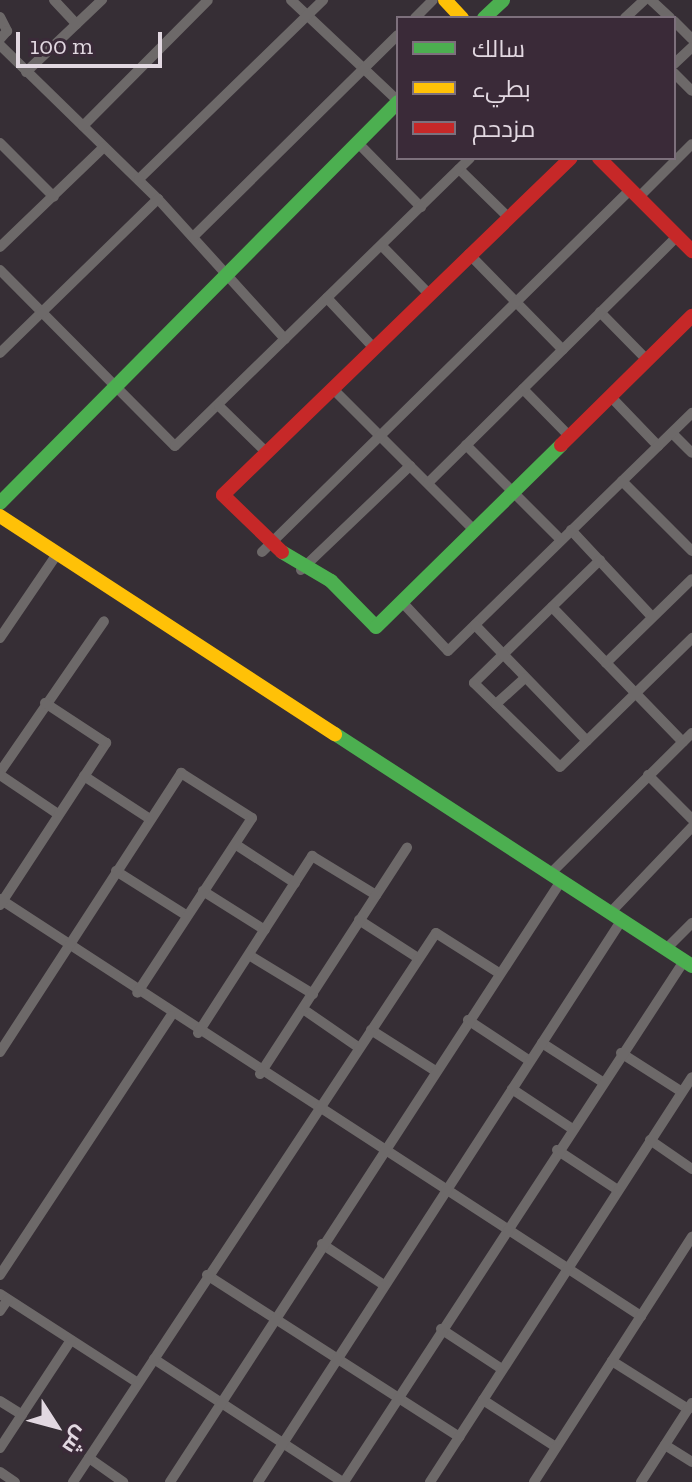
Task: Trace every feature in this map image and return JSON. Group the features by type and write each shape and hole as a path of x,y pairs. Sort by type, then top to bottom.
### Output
{"street":[{"path":"54,0 76,24"},
{"path":"26,72 102,0"},
{"path":"83,126 208,0"},
{"path":"291,0 396,99"},
{"path":"139,179 323,0"},
{"path":"417,16 433,0"},
{"path":"445,0 460,16"},
{"path":"486,16 503,0"},
{"path":"627,16 644,0"},
{"path":"651,0 668,16"},
{"path":"0,17 7,31 0,42 26,72 139,179 285,339"},
{"path":"676,24 692,39"},
{"path":"194,236 396,37"},
{"path":"676,62 692,47"},
{"path":"676,75 692,91"},
{"path":"0,503 114,384 396,103"},
{"path":"358,143 421,207"},
{"path":"676,158 692,144"},
{"path":"1,145 54,197"},
{"path":"0,247 104,147"},
{"path":"0,270 175,446 468,160"},
{"path":"569,160 428,293 223,495 267,547 301,570 331,581 376,627 692,316"},
{"path":"428,483 600,312 687,243 601,160"},
{"path":"267,547 515,301 673,160"},
{"path":"459,169 508,217"},
{"path":"0,353 158,199"},
{"path":"382,246 428,293"},
{"path":"469,254 563,350"},
{"path":"327,298 373,347"},
{"path":"600,312 647,360"},
{"path":"332,388 474,530"},
{"path":"523,389 570,437"},
{"path":"611,397 658,446"},
{"path":"219,406 266,452"},
{"path":"402,602 448,651 692,413"},
{"path":"672,433 692,453"},
{"path":"466,445 561,540"},
{"path":"301,570 410,466"},
{"path":"622,481 692,551"},
{"path":"0,516 688,964 601,1081 344,1482 154,1359"},
{"path":"571,530 652,617"},
{"path":"0,638 57,554"},
{"path":"600,560 474,683 560,767 692,638"},
{"path":"606,663 692,579"},
{"path":"552,607 683,742"},
{"path":"58,814 0,773 104,621"},
{"path":"475,625 587,741"},
{"path":"496,704 525,678"},
{"path":"45,703 106,743 1,902 260,1074 641,1316"},
{"path":"170,1482 382,1149 499,973 556,877 648,775 692,733"},
{"path":"0,1052 181,773 252,818 238,846 186,915 137,993"},
{"path":"648,775 692,819"},
{"path":"84,776 150,819"},
{"path":"258,1482 542,1043 616,917 692,827"},
{"path":"238,846 295,883"},
{"path":"260,1074 407,848"},
{"path":"198,1033 312,856 376,895"},
{"path":"116,871 186,915"},
{"path":"203,891 265,930"},
{"path":"359,920 418,958"},
{"path":"666,949 692,923"},
{"path":"73,1482 436,933 499,973"},
{"path":"249,955 313,994"},
{"path":"303,1009 358,1047"},
{"path":"0,1275 171,1016"},
{"path":"468,1020 530,1061"},
{"path":"371,1030 434,1070"},
{"path":"542,1043 601,1081"},
{"path":"621,1053 682,1092"},
{"path":"430,1482 692,1077"},
{"path":"512,1089 571,1128"},
{"path":"650,1140 692,1169"},
{"path":"557,1150 618,1190"},
{"path":"534,1482 692,1237"},
{"path":"322,1244 384,1285"},
{"path":"207,1275 459,1437"},
{"path":"0,1311 4,1296 138,1383"},
{"path":"441,1329 502,1369"},
{"path":"0,1448 71,1340"},
{"path":"612,1361 690,1406 641,1482"},
{"path":"483,1400 556,1447"},
{"path":"0,1401 22,1415"},
{"path":"665,1445 692,1462"},
{"path":"89,1458 123,1482"},
{"path":"0,1472 15,1482"}],"traffic: fast":[{"path":"486,16 503,0"},
{"path":"0,503 396,104"},
{"path":"282,552 331,581 376,627 561,445"},
{"path":"335,734 692,966"}],"traffic: slow":[{"path":"445,0 460,16"},
{"path":"0,516 335,734"}],"traffic: jam":[{"path":"282,552 223,495 569,160"},
{"path":"601,160 692,251"},
{"path":"561,445 692,316"}]}
